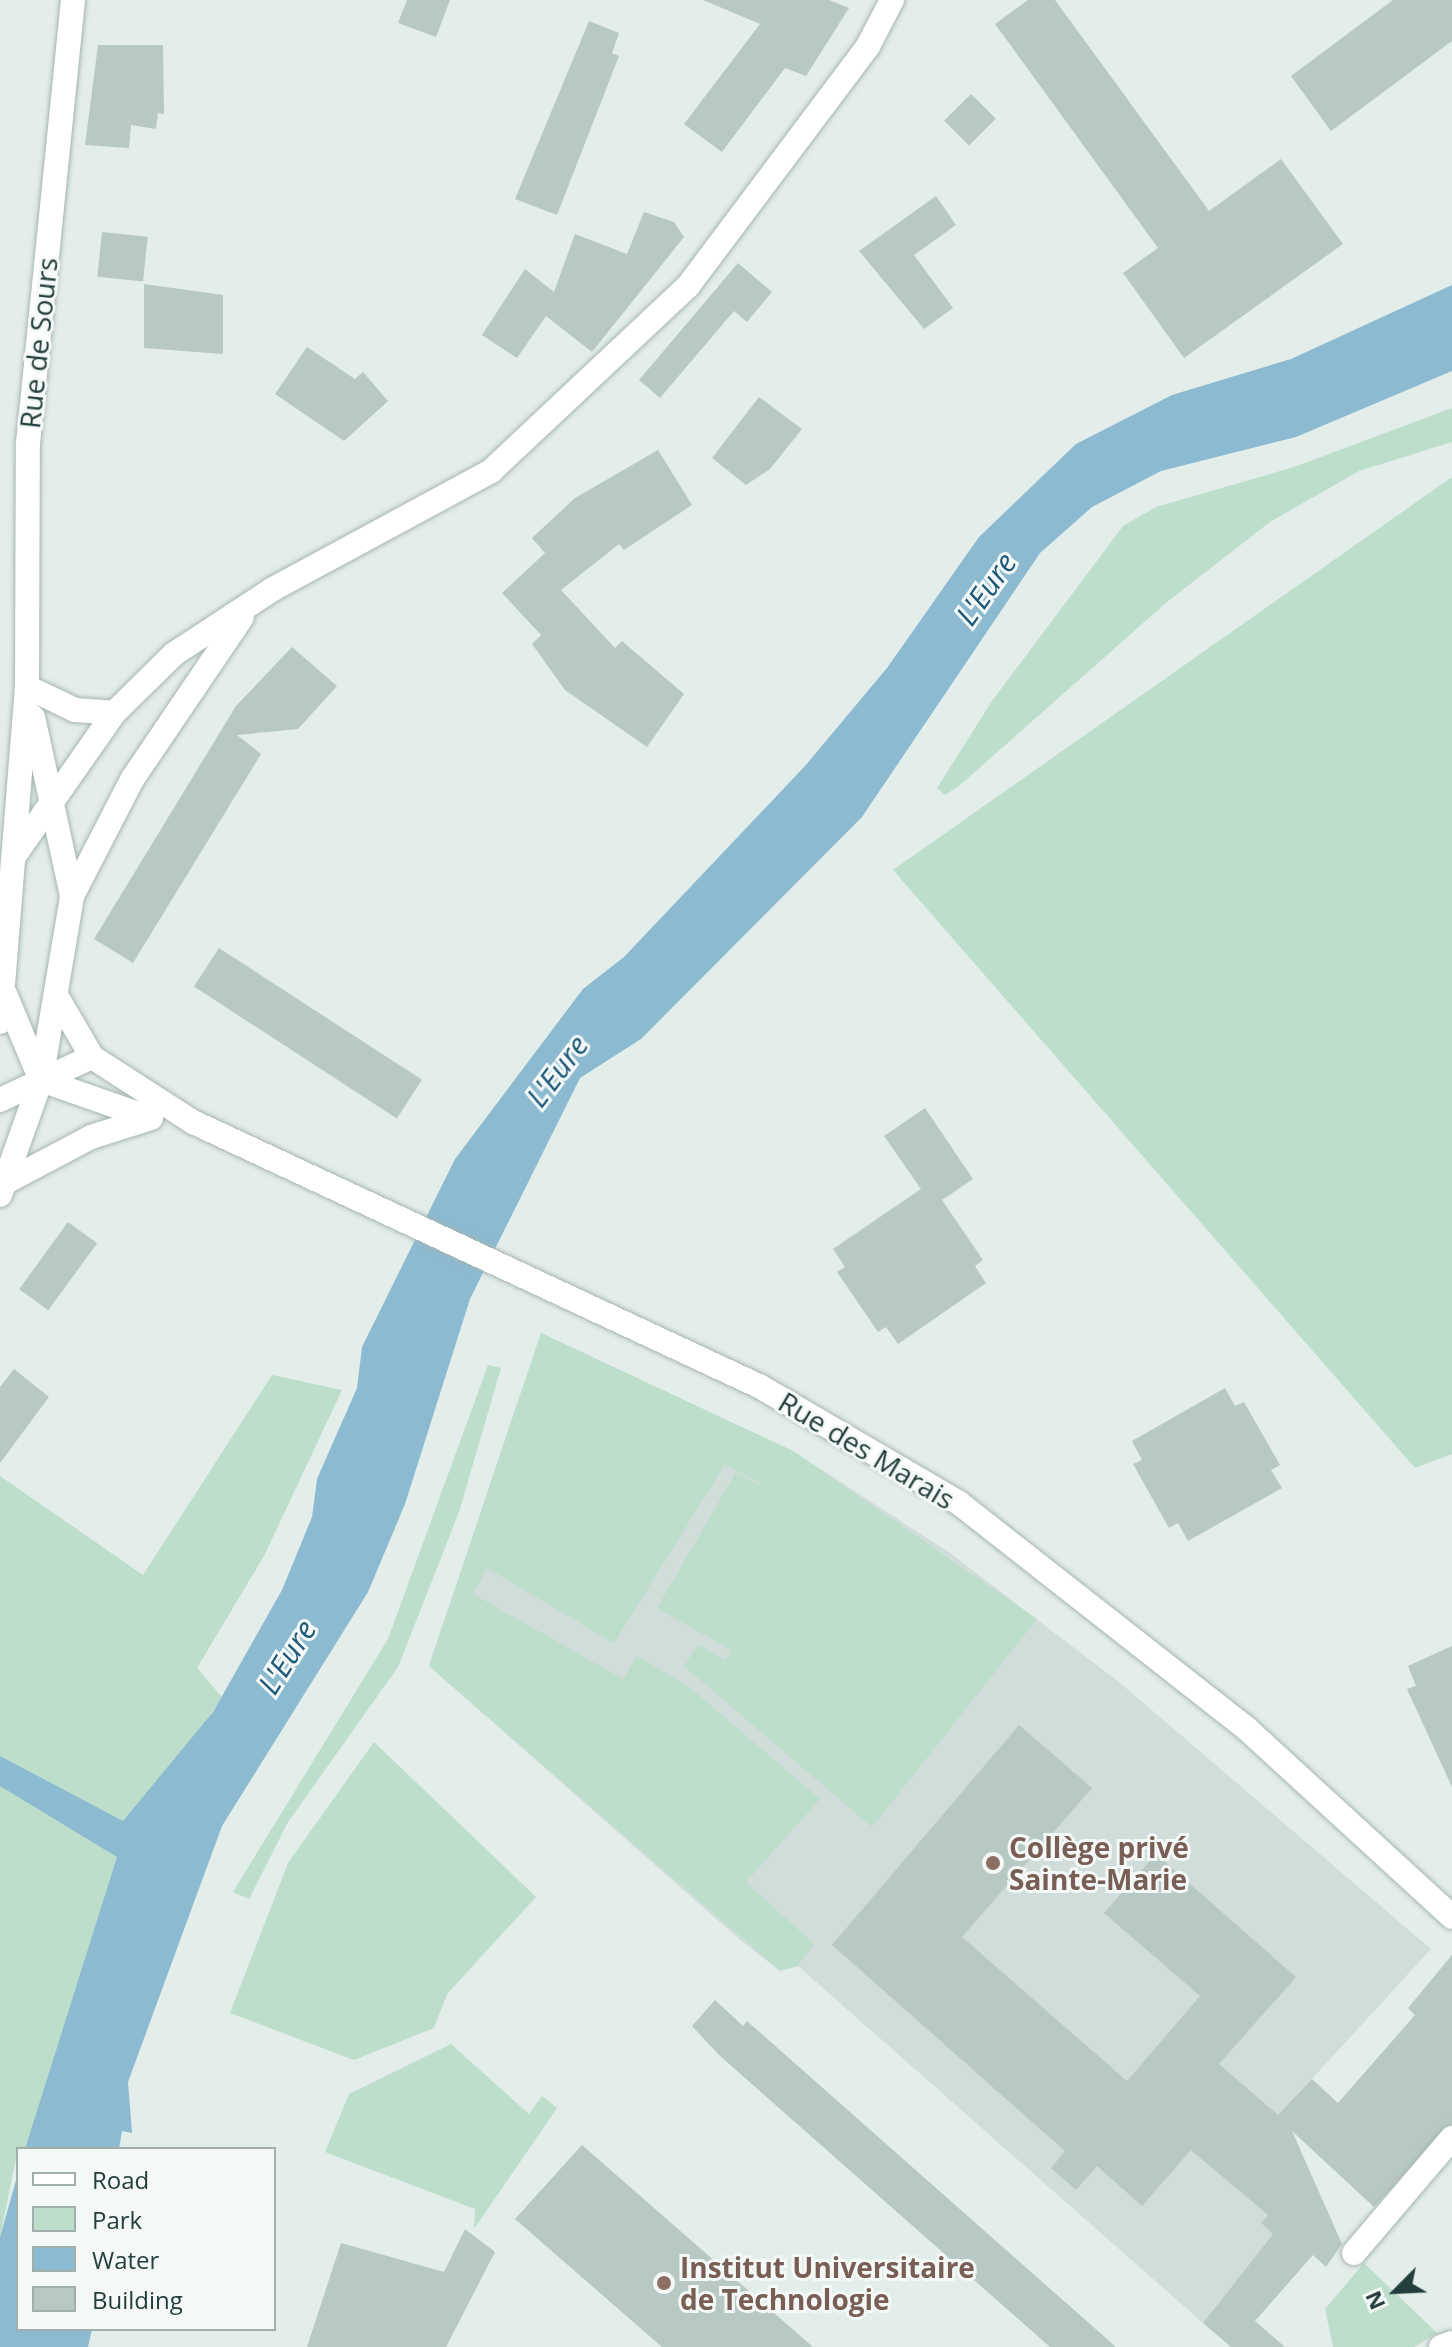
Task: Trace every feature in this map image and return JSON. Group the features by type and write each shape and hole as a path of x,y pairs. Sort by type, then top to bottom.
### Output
{"main road":[{"name":"Rue de Sours","path":"0,1022 5,994 27,687 28,443 73,0"},
{"path":"15,855 114,713 174,654 250,606 491,471 688,286 868,46 892,0"},
{"path":"4,1188 41,1080 72,896 175,710 250,606"},
{"name":"Rue de Sours","path":"27,687 72,896"},
{"path":"27,687 75,710 114,713"},
{"path":"5,994 41,1080"},
{"name":"Rue des Marais","path":"57,997 92,1057 193,1122 759,1386 959,1503 1247,1729 1452,1917"},
{"path":"0,1100 92,1057"},
{"name":"Rue des Marais","path":"41,1080 147,1117 193,1122"},
{"path":"4,1188 147,1117"},
{"path":"1354,2253 1452,2138"},
{"path":"1441,2347 1452,2343"}],"shaded area":[{"name":"Collège privé Sainte-Marie","path":"541,1333 793,1451 950,1553 1119,1682 1431,1949 1278,2116 1276,2206 1261,2223 1273,2234 1203,2323 798,1966 780,1971 739,1939 429,1666"}],"green space":[{"path":"1452,408 1452,442 1359,471 1270,522 1167,602 959,786 945,795 937,788 992,701 1123,526 1156,507 1294,467"},
{"path":"1452,477 1452,1454 1415,1468 893,870"},
{"path":"541,1333 793,1451 1037,1619 872,1827 684,1666 698,1645 725,1660 731,1650 657,1608 736,1472 811,1512 725,1464 614,1643 487,1568 473,1594 623,1679 637,1656 689,1687 820,1799 746,1882 814,1944 798,1966 780,1971 429,1666"},
{"path":"488,1365 501,1368 459,1512 398,1667 288,1822 249,1899 233,1892 388,1639"},
{"path":"272,1375 342,1390 264,1556 197,1668 222,1697 117,1857 82,1983 26,2147 16,2147 0,2237 0,1476 143,1575"},
{"path":"374,1742 536,1897 447,1994 434,2028 354,2060 230,2013 288,1863"},
{"path":"451,2044 529,2114 542,2096 557,2108 474,2229 475,2209 325,2152 349,2094"},
{"path":"1364,2263 1437,2333 1414,2347 1333,2347 1325,2309"}],"water":[{"name":"L'Eure","path":"1452,285 1452,371 1296,437 1161,471 1092,507 1040,553 862,817 641,1039 580,1078 470,1299 405,1504 368,1592 222,1826 128,2082 132,2133 122,2131 119,2147 26,2147 117,1857 0,1786 0,1756 123,1821 213,1712 282,1590 312,1517 317,1479 357,1388 362,1347 455,1159 583,989 624,957 805,766 887,668 979,537 1076,444 1172,395 1291,359"},
{"path":"16,2180 16,2331 92,2331 88,2347 0,2347 0,2237"}],"building":[{"path":"407,0 450,0 436,37 398,23"},
{"path":"703,0 829,0 849,8 806,76 785,68 722,152 684,124 760,24"},
{"path":"1028,0 1055,0 1209,211 1281,159 1343,244 1184,358 1123,273 1158,248 995,24"},
{"path":"1393,0 1452,0 1452,41 1331,131 1291,76"},
{"path":"589,21 619,33 612,53 619,56 557,215 515,199"},
{"path":"98,45 163,45 164,114 158,113 156,129 131,125 129,148 85,145"},
{"path":"971,94 996,119 969,146 944,121"},
{"path":"936,196 956,225 914,255 953,308 924,329 859,251"},
{"path":"644,212 674,222 684,237 592,352 546,316 517,358 482,335 525,269 554,292 575,234 627,254"},
{"path":"102,232 148,237 143,282 97,277"},
{"path":"738,263 772,292 747,322 734,311 660,398 639,380"},
{"path":"144,284 223,295 223,354 144,348"},
{"path":"307,347 355,379 363,372 388,401 344,441 275,394"},
{"path":"759,397 802,429 770,469 746,485 712,458"},
{"path":"658,450 692,505 624,550 619,544 561,590 615,648 622,641 684,694 647,747 565,690 532,644 541,635 502,593 545,553 532,538 575,498"},
{"path":"292,647 337,686 298,729 237,735 261,754 133,963 94,939 236,706"},
{"path":"219,948 422,1080 397,1118 194,987"},
{"path":"925,1108 973,1179 942,1200 983,1260 975,1266 986,1283 898,1344 886,1327 878,1332 837,1272 845,1267 833,1249 921,1189 884,1136"},
{"path":"68,1222 97,1243 48,1310 19,1289"},
{"path":"14,1369 49,1397 0,1463 0,1387"},
{"path":"1225,1388 1235,1406 1244,1402 1280,1465 1271,1470 1282,1488 1188,1541 1178,1523 1169,1528 1133,1464 1142,1460 1132,1441"},
{"path":"1452,1646 1452,1787 1407,1689 1416,1686 1408,1666"},
{"path":"1019,1725 1092,1788 962,1937 1127,2081 1200,1996 1104,1913 1156,1854 1296,1977 1219,2064 1278,2115 1312,2079 1338,2103 1415,2015 1408,2008 1452,1955 1452,2123 1374,2207 1292,2131 1342,2244 1326,2267 1313,2255 1255,2321 1285,2347 1231,2347 1203,2323 1273,2234 1261,2223 1268,2215 1191,2150 1142,2206 1097,2166 1076,2190 1051,2168 1065,2151 832,1945"},
{"path":"715,2000 743,2026 747,2021 1116,2347 1050,2347 719,2055 692,2026"},
{"name":"Institut Universitaire de Technologie","path":"582,2145 813,2347 662,2347 515,2219"},
{"path":"465,2229 495,2252 446,2347 307,2347 341,2243 444,2272"}],"place":[{"name":"Collège privé Sainte-Marie","path":"993,1863"},
{"name":"Institut Universitaire de Technologie","path":"664,2283"}]}
